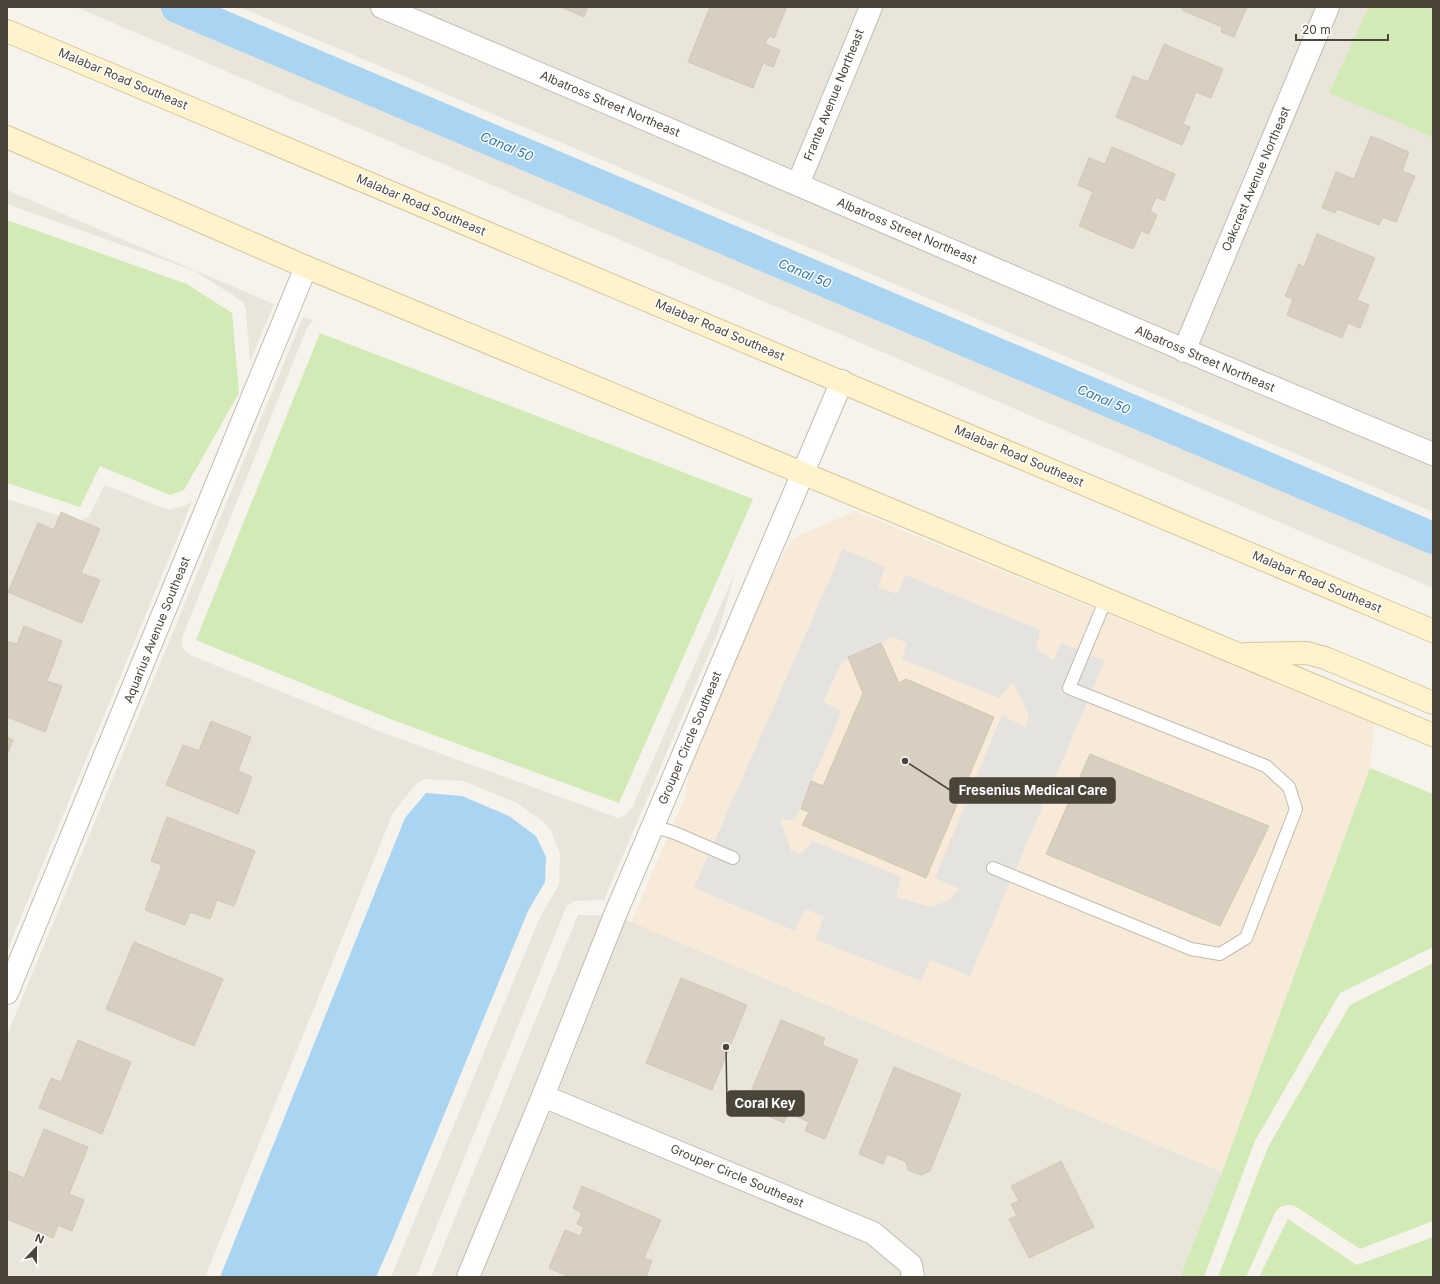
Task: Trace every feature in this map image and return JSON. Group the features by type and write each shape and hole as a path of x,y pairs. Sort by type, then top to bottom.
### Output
{"main road":[{"name":"Malabar Road Southeast","path":"7,31 842,381 1433,631"},
{"path":"7,137 306,267 1106,599 1236,655 1433,735"},
{"path":"1236,655 1313,655 1325,658 1433,703"}],"street":[{"name":"Albatross Street Northeast","path":"382,7 406,12 1184,351 1433,454"},
{"name":"Frante Avenue Northeast","path":"798,184 871,7"},
{"name":"Oakcrest Avenue Northeast","path":"1184,351 1328,7"},
{"name":"Aquarius Avenue Southeast","path":"7,993 306,267"},
{"name":"Grouper Circle Southeast","path":"468,1277 543,1096 615,915 842,381"},
{"name":"Grouper Circle Southeast","path":"543,1096 873,1233 911,1265 913,1277"}],"lane":[{"path":"993,868 1190,949 1220,954 1246,938 1296,809 1289,787 1266,766 1069,688 1106,599"},
{"path":"653,826 675,833 733,858"}],"shaded area":[{"path":"76,7 198,7 1433,529 1433,588"},
{"path":"239,7 1433,7 1433,512 330,45"},
{"path":"7,190 274,304 250,362 246,310 243,302 195,271 7,204"},
{"path":"303,317 313,320 307,328 183,635 183,649 190,655 384,733 618,818 626,815 632,808 735,573 718,632 604,900 575,901 567,906 565,910 416,1277 391,1277 540,917 559,885 560,853 551,831 545,823 517,803 463,781 424,779 416,784 393,813 205,1277 7,1277 7,1035"},
{"path":"105,485 168,510 192,502 7,951 7,499 78,522 89,516"},
{"path":"855,511 1375,723 1370,768 1222,1172 631,922 686,795 689,769 763,593 792,539"},
{"path":"843,549 885,567 878,587 897,594 906,575 1040,630 1036,649 1053,660 1061,643 1105,661 970,976 930,960 921,981 815,939 824,917 805,909 795,931 694,888","holes":["893,637 907,643 902,659 999,698 1013,683 1029,715 1026,728 1002,715 935,878 960,889 948,901 930,907 896,897 901,877 813,841 800,854 791,851 780,819 795,820 842,711 823,702 842,662"]},
{"path":"578,915 615,915 1222,1172 1180,1277 431,1277"}],"green space":[{"path":"1369,7 1433,7 1433,137 1329,93"},
{"path":"7,220 187,284 232,313 239,393 184,490 170,495 100,466 80,507 7,483"},
{"path":"320,333 753,499 619,803 390,719 196,640"},
{"path":"1370,768 1433,794 1433,947 1340,993 1255,1141 1204,1277 1180,1277 1222,1172"},
{"path":"1433,963 1433,1221 1360,1249 1295,1206 1284,1206 1279,1208 1275,1213 1246,1277 1218,1277 1268,1147 1350,1005"},
{"path":"1288,1219 1357,1265 1433,1237 1433,1277 1259,1277"}],"water":[{"path":"426,793 462,796 509,816 536,836 546,857 545,882 528,911 376,1277 220,1277 405,818"}],"building":[{"path":"561,7 588,7 584,17"},
{"path":"710,7 781,7 786,9 774,38 769,36 765,44 780,50 773,67 763,63 753,88 688,62"},
{"path":"1184,7 1247,7 1234,37 1221,32 1222,27 1182,10"},
{"path":"1164,44 1223,69 1211,98 1196,92 1183,124 1190,127 1182,145 1116,117 1133,76 1148,82"},
{"path":"1371,136 1409,152 1402,171 1415,176 1396,222 1383,217 1379,225 1337,209 1335,213 1322,208 1336,172 1354,179"},
{"path":"1112,147 1175,174 1164,201 1156,197 1150,211 1157,215 1149,234 1141,231 1133,249 1079,226 1093,192 1078,185 1089,158 1105,164"},
{"path":"1317,234 1375,258 1357,300 1369,305 1360,328 1348,323 1342,338 1287,315 1293,299 1285,296 1299,264 1304,267"},
{"path":"61,512 100,529 81,573 100,580 82,623 8,592 38,523 54,530"},
{"path":"24,626 62,641 47,681 62,686 45,732 7,717 7,641 17,644"},
{"path":"881,643 899,683 906,679 994,717 926,878 802,825 809,812 801,809 811,781 823,786 863,693 848,657"},
{"path":"211,721 251,737 238,771 252,777 238,814 166,785 183,745 199,751"},
{"path":"7,737 13,740 7,755"},
{"path":"1090,754 1269,826 1220,926 1046,854"},
{"path":"167,817 255,851 234,906 217,900 210,919 190,912 185,925 145,910 162,865 151,861"},
{"path":"134,942 223,979 194,1046 106,1009"},
{"path":"681,978 747,1005 712,1090 646,1063"},
{"path":"781,1020 825,1038 822,1045 858,1060 825,1139 805,1131 809,1122 798,1117 800,1112 790,1108 784,1123 745,1106"},
{"path":"78,1040 131,1062 102,1134 39,1108 51,1078 61,1082"},
{"path":"894,1067 961,1094 930,1171 921,1175 908,1170 906,1162 887,1154 883,1164 859,1154"},
{"path":"44,1129 88,1147 69,1194 84,1200 72,1231 58,1225 53,1238 7,1219 8,1171 24,1178"},
{"path":"1061,1161 1094,1227 1029,1258 1009,1219 1017,1216 1011,1204 1019,1201 1011,1186"},
{"path":"582,1186 661,1220 644,1258 652,1261 646,1277 570,1277 549,1268 565,1230 580,1236 584,1227 577,1224 582,1213 573,1208"}],"waterway":[{"name":"Canal 50","path":"177,7 1433,538"}],"place":[{"name":"Fresenius Medical Care","path":"905,761"},
{"name":"Coral Key","path":"726,1047"}]}
